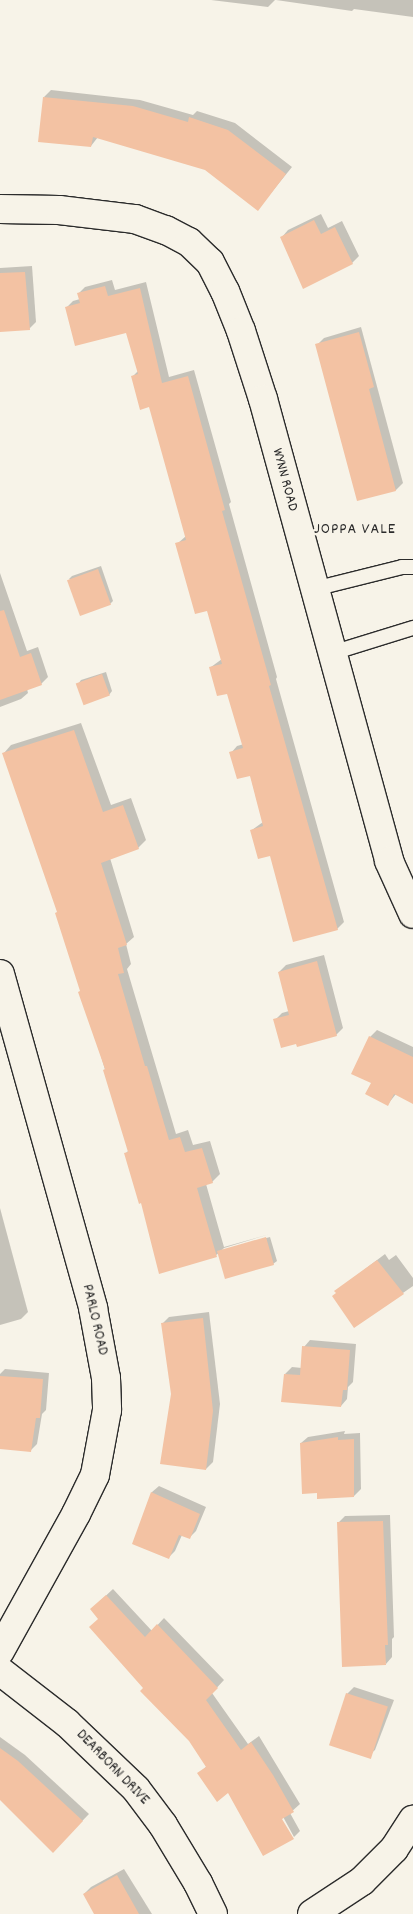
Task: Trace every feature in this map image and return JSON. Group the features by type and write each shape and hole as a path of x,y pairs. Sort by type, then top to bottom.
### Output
{"street":[{"name":"WYNN ROAD","path":"0,209 59,210 135,219 166,230 188,242 210,262 225,291 241,331 263,399 389,861 413,914"},
{"name":"PARLO ROAD","path":"0,974 93,1308 106,1378 107,1410 95,1475 76,1514 0,1651"},
{"name":"DEARBORN DRIVE","path":"0,1671 67,1723 136,1789 164,1825 198,1883 213,1914"},
{"path":"312,1914 362,1881 394,1850 413,1820"}],"lane":[{"path":"314,589 402,567 413,567"},
{"path":"332,653 413,628"}],"building":[{"path":"43,97 133,106 188,122 189,117 228,130 286,174 258,211 205,170 93,137 91,147 38,142"},
{"path":"314,220 321,234 335,227 353,264 303,289 280,237"},
{"path":"25,272 30,330 0,332 0,273"},
{"path":"105,286 108,296 140,288 162,383 188,376 225,510 222,511 271,685 269,686 338,930 293,942 270,856 258,859 250,830 263,826 250,776 237,779 229,752 243,748 227,694 217,696 209,667 222,664 207,611 195,614 175,543 186,540 149,407 140,410 131,376 138,374 126,333 75,346 65,307 80,303 77,293"},
{"path":"359,332 374,387 369,389 396,491 357,501 315,344"},
{"path":"98,569 111,605 80,616 67,580"},
{"path":"4,610 20,657 31,653 42,685 0,700 0,611"},
{"path":"102,674 110,696 84,705 76,684"},
{"path":"74,730 103,812 123,805 139,849 101,863 127,945 118,948 124,973 118,974 145,1066 147,1066 169,1140 180,1137 185,1152 202,1148 213,1183 197,1188 217,1257 159,1274 141,1203 139,1204 124,1153 128,1152 103,1070 105,1069 78,992 80,991 55,913 57,912 2,753"},
{"path":"317,961 337,1036 297,1047 296,1044 281,1048 273,1019 289,1015 278,972"},
{"path":"369,1036 413,1057 413,1104 394,1094 388,1106 365,1094 371,1083 351,1074"},
{"path":"266,1237 274,1265 225,1279 217,1251"},
{"path":"377,1260 404,1294 354,1328 332,1296 336,1293 334,1291"},
{"path":"203,1318 213,1411 206,1470 160,1464 171,1394 161,1323"},
{"path":"302,1346 350,1350 347,1390 343,1390 341,1407 281,1402 284,1374 300,1375"},
{"path":"0,1376 43,1379 40,1418 36,1418 31,1452 0,1449"},
{"path":"338,1437 338,1440 354,1439 354,1497 317,1499 317,1493 302,1494 300,1443"},
{"path":"151,1492 200,1514 190,1539 179,1535 169,1559 132,1544"},
{"path":"383,1521 388,1645 385,1645 386,1665 342,1667 337,1522"},
{"path":"106,1595 145,1637 157,1624 218,1688 206,1700 241,1750 251,1742 273,1775 294,1812 282,1819 294,1839 263,1856 228,1793 217,1802 197,1773 206,1767 189,1741 140,1691 143,1688 89,1627 98,1619 90,1609"},
{"path":"346,1693 388,1707 371,1759 329,1745"},
{"path":"0,1748 18,1761 83,1821 53,1853 0,1800"},
{"path":"117,1875 139,1914 94,1914 83,1894"}],"district":[{"name":"JOPPA VALE","path":"355,530"}]}
